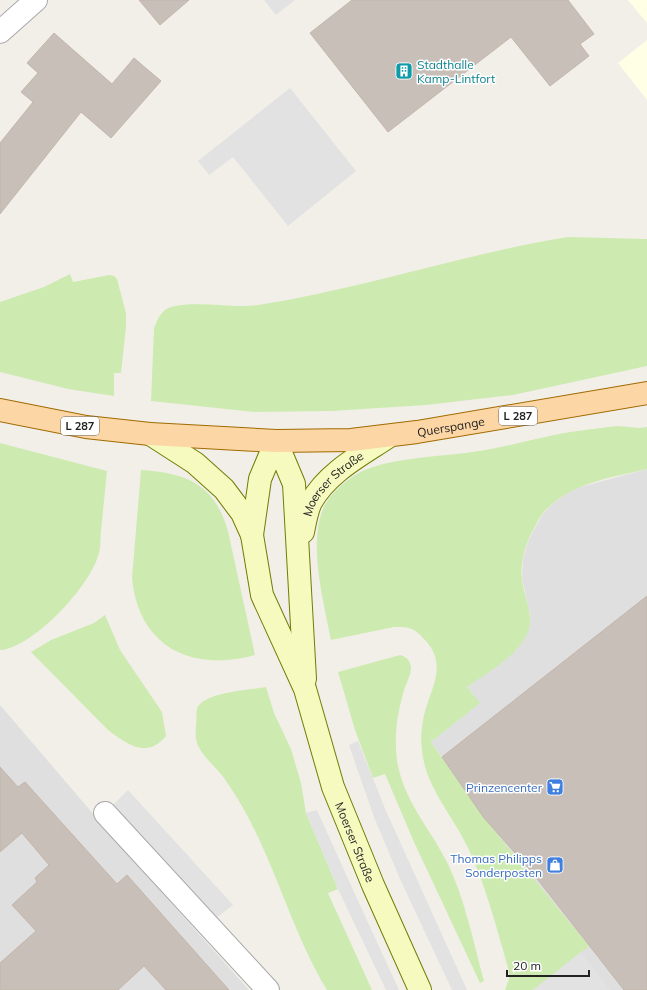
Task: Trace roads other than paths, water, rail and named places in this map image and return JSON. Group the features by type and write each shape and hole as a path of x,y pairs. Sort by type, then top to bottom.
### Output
{"main road":[{"name":"Querspange","path":"276,441 351,440 388,437 647,393"},
{"name":"Moerser Straße","path":"0,410 86,427 150,434 276,441"},
{"name":"Moerser Straße","path":"150,434 195,463 224,489 242,513 252,535 262,595 305,689 333,787 373,885 420,990"},
{"name":"Moerser Straße","path":"299,546 310,503 322,486 345,466 388,437"},
{"name":"Moerser Straße","path":"252,535 260,479 276,441"},
{"name":"Moerser Straße","path":"276,441 294,484 299,546 305,689"}],"street":[{"path":"0,32 36,0"},
{"path":"105,813 268,990"}],"place":[{"name":"Stadthalle Kamp-Lintfort","path":"404,71"},
{"name":"Prinzencenter","path":"555,787"},
{"name":"Thomas Philipps Sonderposten","path":"555,865"}]}
